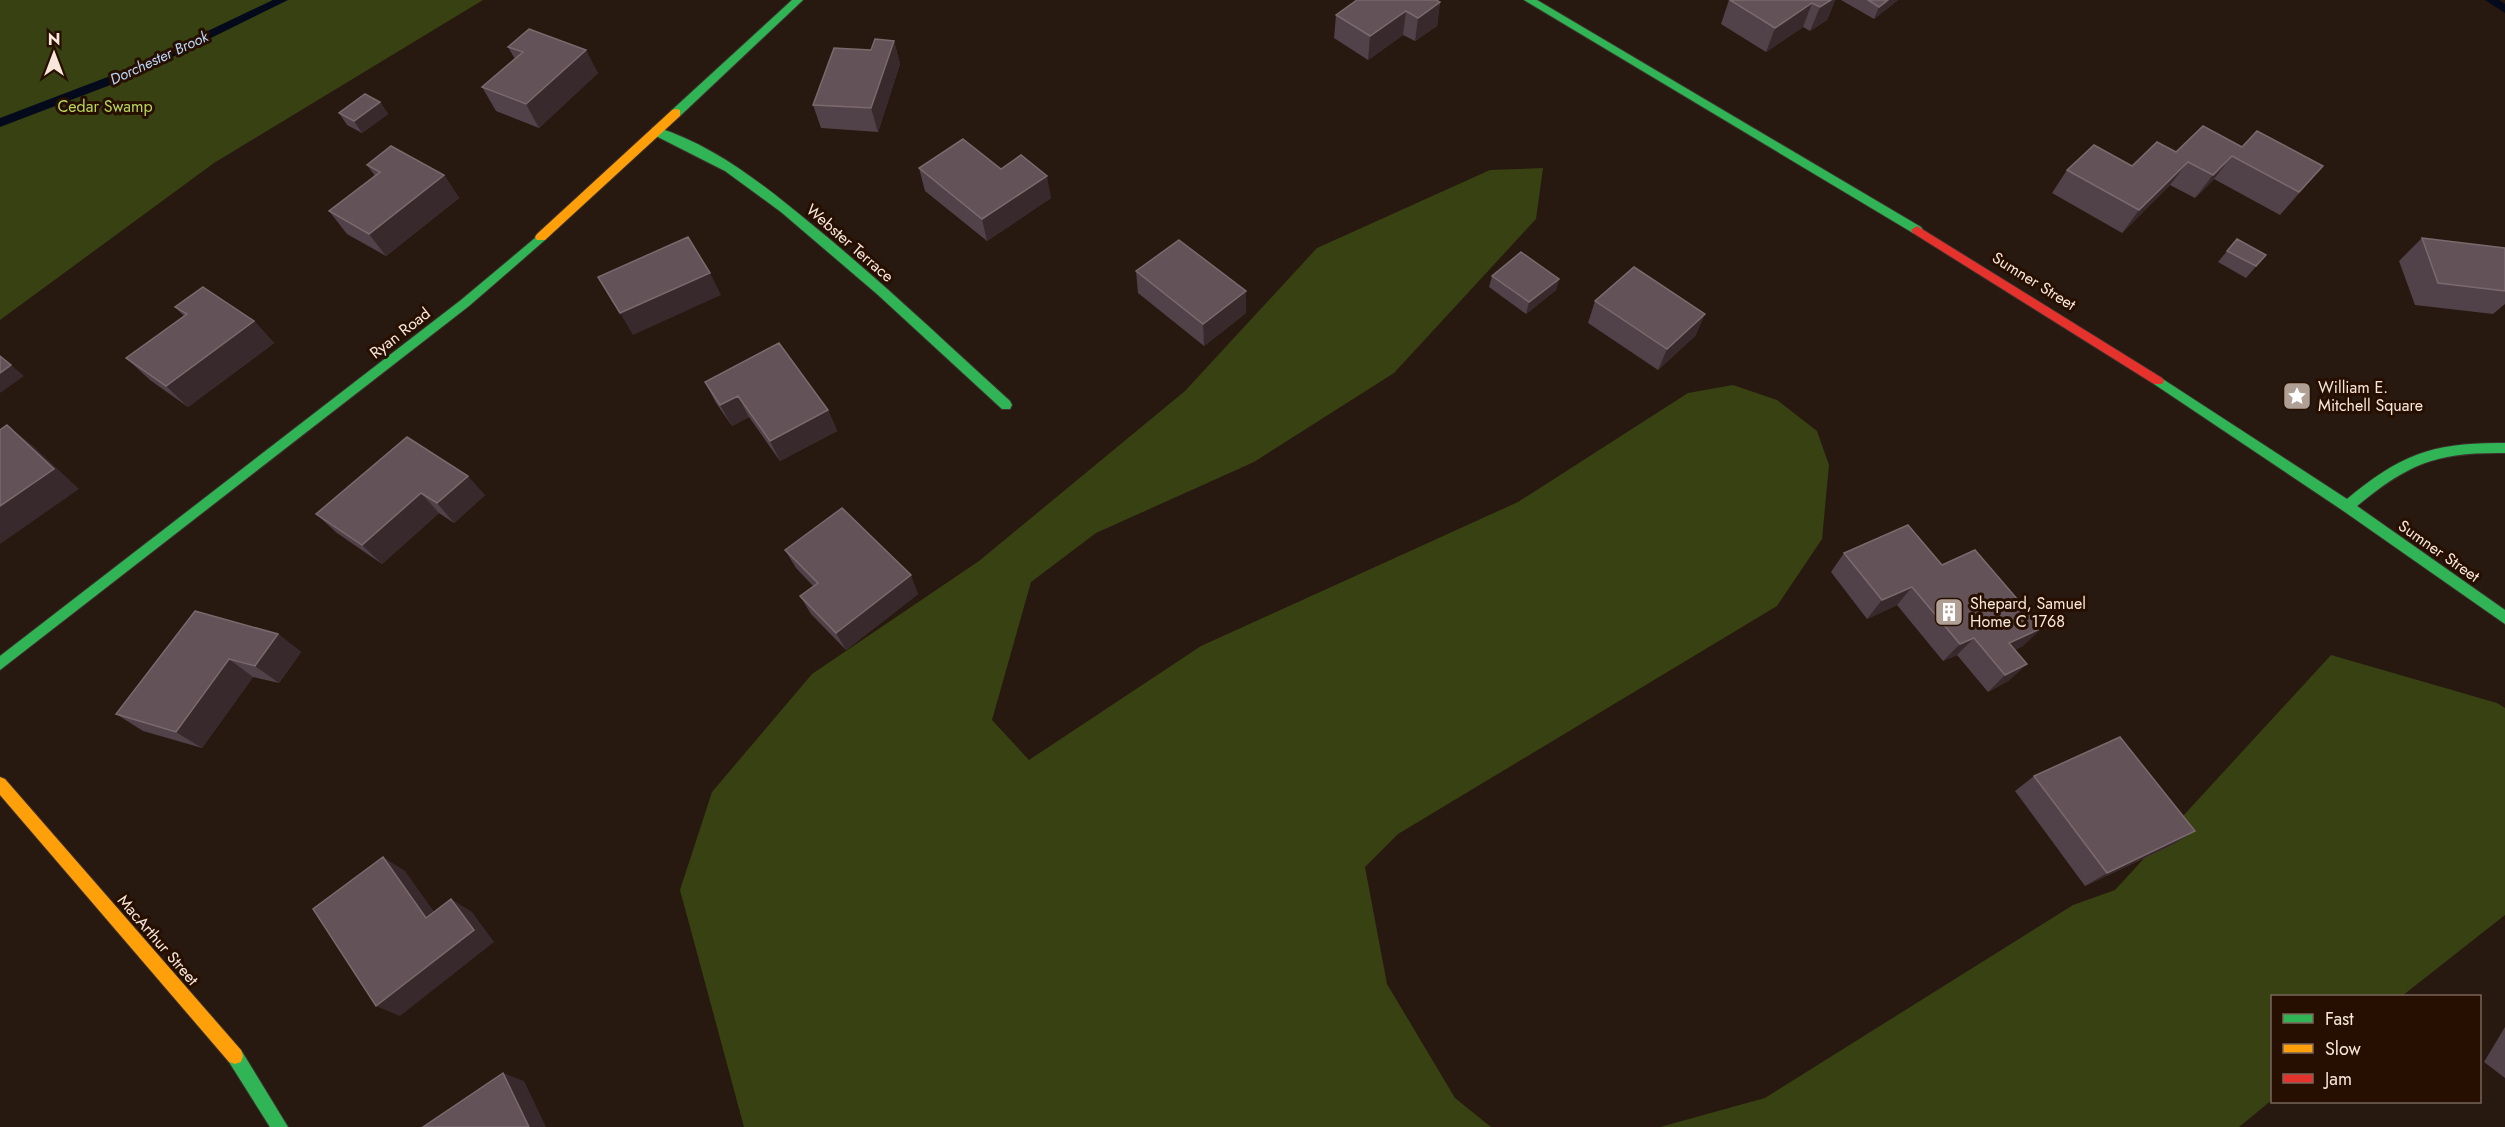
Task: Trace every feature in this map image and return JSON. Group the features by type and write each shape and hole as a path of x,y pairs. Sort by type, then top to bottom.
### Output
{"street":[{"name":"Ryan Road","path":"0,664 465,303 541,237 798,0"},
{"name":"Sumner Street","path":"1528,0 1978,266 2105,345 2346,507 2505,618"},
{"name":"Webster Terrace","path":"656,131 705,154 751,182 838,253 1006,405"},
{"path":"2346,507 2384,474 2419,455 2466,446 2505,448"},
{"name":"MacArthur Street","path":"0,784 229,1047 280,1127"}],"green space":[{"name":"Cedar Swamp","path":"0,0 483,0 214,163 0,320"},
{"path":"1543,168 1536,219 1394,373 1254,462 1096,533 1031,582 992,720 1029,760 1201,646 1518,502 1688,393 1733,385 1777,400 1817,431 1829,465 1822,539 1777,606 1398,834 1365,867 1387,984 1455,1098 1491,1127 744,1127 680,890 712,792 812,674 979,561 1185,391 1317,248 1490,170"},
{"path":"2331,655 2497,703 2505,708 2505,915 2403,995 2271,995 2271,1101 2239,1127 1660,1127 1765,1098 2073,905 2115,890"}],"building":[{"path":"1357,0 1436,0 1440,2 1418,18 1406,11 1370,36 1336,15"},
{"path":"1730,0 1831,0 1820,7 1812,3 1775,28"},
{"path":"1868,0 1888,0 1879,7"},
{"path":"529,29 586,50 526,104 482,87 523,52 508,47"},
{"path":"875,39 894,41 871,108 813,105 834,48 871,50"},
{"path":"365,94 380,102 354,121 339,113"},
{"path":"2203,126 2242,147 2257,131 2323,166 2299,192 2232,156 2213,175 2188,162 2139,210 2067,170 2094,145 2132,166 2157,142 2176,152"},
{"path":"963,139 1001,169 1021,155 1047,176 982,219 919,168"},
{"path":"391,146 444,175 369,234 329,211 380,172 367,165"},
{"path":"688,237 710,273 620,313 598,277"},
{"path":"2422,238 2505,248 2505,291 2438,283"},
{"path":"2237,239 2266,255 2256,266 2227,251"},
{"path":"1179,240 1246,291 1203,324 1136,271"},
{"path":"1521,252 1559,279 1529,302 1492,276"},
{"path":"1634,267 1705,314 1667,349 1595,301"},
{"path":"203,287 254,321 166,386 126,358 187,314 175,307"},
{"path":"779,343 828,410 770,441 738,396 720,405 705,382"},
{"path":"0,356 11,365 0,373"},
{"path":"7,425 54,469 0,506 0,430"},
{"path":"407,437 468,476 437,503 421,493 362,545 316,514"},
{"path":"842,508 911,575 836,633 800,596 818,583 785,550"},
{"path":"1908,525 1942,565 1975,550 2042,628 2009,643 2027,664 2005,675 1974,638 1960,644 1912,587 1882,600 1844,553"},
{"path":"195,611 278,634 255,666 229,659 176,732 116,714"},
{"path":"2120,737 2195,831 2107,873 2034,776"},
{"path":"383,857 426,918 451,899 474,930 376,1006 313,909"},
{"path":"503,1073 529,1127 423,1127"}],"waterway":[{"name":"Dorchester Brook","path":"0,123 130,73 282,0"},
{"path":"2491,0 2505,9"}],"traffic: fast":[{"path":"676,113 798,0"},
{"path":"1529,0 1917,230"},
{"path":"656,131 706,154 752,183 818,235 1006,405"},
{"path":"0,664 465,303 541,237"},
{"path":"2158,381 2347,506 2505,618"},
{"path":"2347,506 2385,477 2419,458 2457,449 2505,448"},
{"path":"235,1056 280,1127"}],"traffic: slow":[{"path":"541,237 676,113"},
{"path":"0,784 235,1056"}],"traffic: jam":[{"path":"1917,230 2158,381"}],"place":[{"name":"William E. Mitchell Square","path":"2297,396"},
{"name":"Shepard, Samuel Home C 1768","path":"1949,612"}]}
